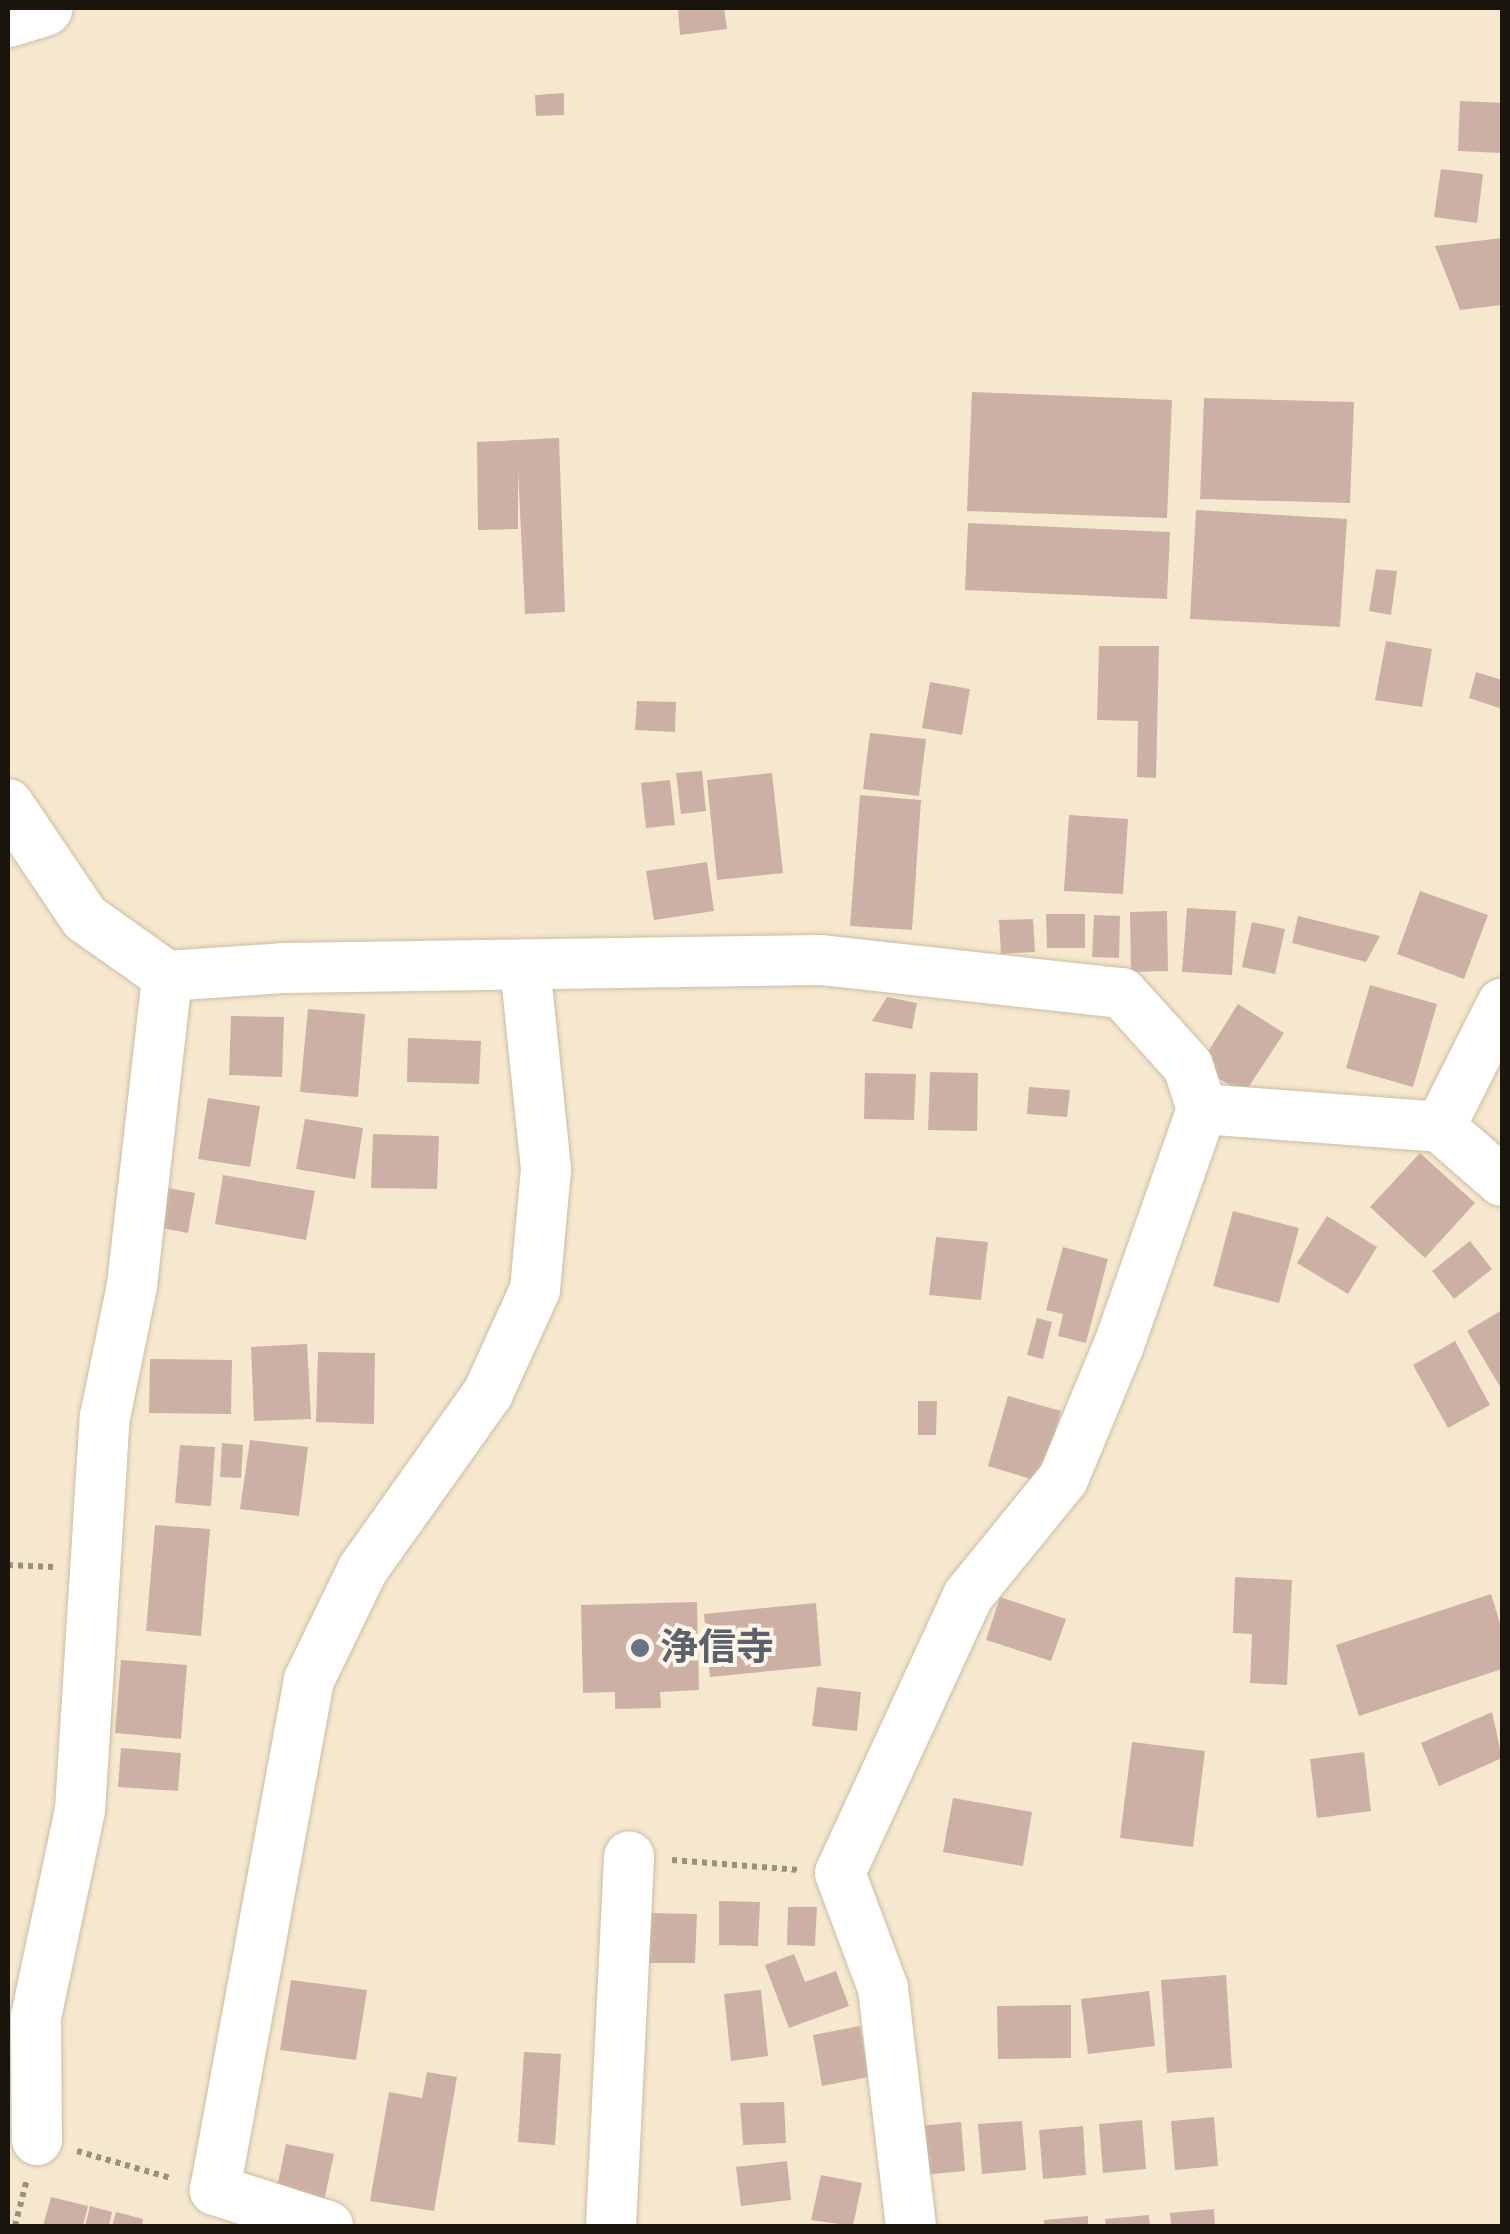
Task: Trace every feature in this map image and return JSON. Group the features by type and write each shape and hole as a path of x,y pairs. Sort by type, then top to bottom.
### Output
{"main road":[{"path":"8,19 44,8"}],"street":[{"path":"8,804 85,918 167,976 284,968 821,960 1122,993 1188,1066 1202,1108 1118,1347 1062,1480 968,1596 840,1873 883,1988 911,2226"},
{"path":"328,2226 215,2190 310,1680 363,1569 488,1392 535,1290 546,1169 525,967"},
{"path":"37,2140 36,2017 80,1810 105,1416 132,1285 167,976"},
{"path":"1440,1127 1502,1004"},
{"path":"1202,1108 1440,1127 1498,1168"},
{"path":"611,2226 629,1856"}],"path":[{"path":"629,1856 840,1873"},
{"path":"37,2140 215,2190"}],"building":[{"path":"724,8 727,29 680,35 678,9"},
{"path":"564,93 564,115 536,116 535,95"},
{"path":"1460,101 1502,103 1502,153 1458,151"},
{"path":"1441,169 1483,174 1477,223 1434,217"},
{"path":"1502,238 1502,305 1460,310 1435,246"},
{"path":"972,392 1172,400 1167,518 967,511"},
{"path":"1204,398 1354,402 1350,503 1200,499"},
{"path":"559,438 565,612 525,614 518,470 518,529 478,530 477,442"},
{"path":"1196,510 1347,519 1340,627 1190,619"},
{"path":"968,523 1170,532 1167,599 965,590"},
{"path":"1376,569 1397,571 1391,615 1369,611"},
{"path":"1386,641 1432,649 1422,707 1375,700"},
{"path":"1099,646 1159,646 1156,778 1137,777 1138,721 1097,720"},
{"path":"1476,672 1502,680 1502,709 1469,698"},
{"path":"930,682 970,689 962,735 922,728"},
{"path":"637,701 676,702 675,732 635,730"},
{"path":"870,733 926,739 919,796 863,789"},
{"path":"702,771 706,811 681,814 676,773"},
{"path":"772,773 783,873 717,880 707,780"},
{"path":"670,780 675,825 646,828 641,783"},
{"path":"860,795 921,800 912,930 850,926"},
{"path":"1069,815 1128,819 1123,894 1064,891"},
{"path":"707,862 714,911 654,920 646,871"},
{"path":"1420,891 1488,915 1464,979 1397,954"},
{"path":"1187,908 1236,911 1232,975 1182,972"},
{"path":"1167,911 1168,971 1131,972 1130,912"},
{"path":"1046,914 1085,914 1085,948 1047,948"},
{"path":"1094,915 1120,916 1119,958 1092,957"},
{"path":"1298,916 1380,936 1366,962 1292,943"},
{"path":"1033,919 1035,952 1001,954 999,920"},
{"path":"1252,922 1285,929 1275,974 1242,967"},
{"path":"1370,985 1437,1004 1413,1087 1346,1068"},
{"path":"887,997 917,1003 912,1029 872,1021"},
{"path":"1238,1004 1284,1033 1244,1094 1199,1066"},
{"path":"308,1009 365,1014 358,1097 300,1092"},
{"path":"231,1016 284,1017 282,1077 229,1075"},
{"path":"408,1038 481,1041 479,1084 407,1082"},
{"path":"930,1072 978,1073 977,1131 928,1130"},
{"path":"865,1073 916,1074 914,1120 864,1119"},
{"path":"1029,1087 1070,1090 1067,1117 1027,1114"},
{"path":"208,1098 260,1106 250,1167 198,1159"},
{"path":"305,1119 363,1128 355,1179 296,1169"},
{"path":"373,1134 439,1136 437,1189 371,1188"},
{"path":"1420,1153 1475,1203 1425,1258 1370,1207"},
{"path":"223,1175 315,1191 306,1240 215,1224"},
{"path":"152,1185 195,1193 188,1233 145,1225"},
{"path":"1233,1211 1299,1228 1279,1303 1213,1286"},
{"path":"1327,1216 1377,1247 1348,1294 1297,1263"},
{"path":"936,1237 988,1242 981,1300 929,1295"},
{"path":"1470,1241 1492,1269 1454,1299 1432,1271"},
{"path":"1063,1247 1108,1259 1086,1343 1058,1336 1063,1314 1046,1310"},
{"path":"1502,1310 1502,1390 1467,1331"},
{"path":"1037,1318 1052,1322 1043,1359 1027,1355"},
{"path":"1455,1341 1490,1405 1448,1428 1413,1365"},
{"path":"307,1344 311,1419 254,1421 251,1347"},
{"path":"318,1352 375,1353 374,1424 316,1422"},
{"path":"150,1359 232,1360 231,1414 149,1413"},
{"path":"1008,1396 1061,1411 1041,1482 988,1466"},
{"path":"918,1401 937,1401 936,1435 918,1435"},
{"path":"250,1440 308,1447 299,1516 240,1509"},
{"path":"222,1443 243,1445 241,1478 220,1477"},
{"path":"180,1445 215,1447 211,1506 175,1503"},
{"path":"155,1525 210,1529 201,1636 146,1631"},
{"path":"1235,1577 1292,1580 1287,1685 1250,1683 1252,1634 1233,1633"},
{"path":"1491,1594 1502,1630 1502,1669 1359,1716 1336,1645"},
{"path":"1000,1597 1066,1619 1051,1661 986,1640"},
{"name":"浄信寺","path":"697,1602 699,1690 660,1692 661,1708 615,1709 615,1692 583,1693 581,1605"},
{"path":"816,1603 821,1666 710,1677 704,1614"},
{"path":"121,1660 187,1665 181,1739 115,1733"},
{"path":"817,1687 861,1692 857,1731 812,1726"},
{"path":"1492,1712 1502,1758 1439,1786 1421,1743"},
{"path":"1132,1742 1205,1751 1193,1847 1120,1838"},
{"path":"121,1748 181,1753 178,1791 118,1787"},
{"path":"1364,1752 1371,1811 1317,1818 1310,1759"},
{"path":"953,1798 1032,1812 1023,1866 943,1852"},
{"path":"719,1901 760,1902 758,1946 719,1945"},
{"path":"788,1907 817,1907 815,1946 787,1945"},
{"path":"648,1913 697,1914 695,1963 647,1963"},
{"path":"794,1954 805,1982 836,1971 849,2006 789,2028 765,1965"},
{"path":"1226,1975 1232,2068 1167,2073 1161,1980"},
{"path":"291,1980 367,1990 356,2060 280,2050"},
{"path":"761,1990 768,2056 731,2061 724,1994"},
{"path":"1149,1991 1155,2046 1088,2054 1081,1999"},
{"path":"1071,2005 1071,2058 998,2059 997,2006"},
{"path":"860,2026 869,2077 822,2086 813,2035"},
{"path":"524,2052 561,2054 555,2145 518,2142"},
{"path":"427,2072 457,2077 434,2211 370,2201 389,2092 422,2098"},
{"path":"784,2102 786,2143 743,2145 740,2103"},
{"path":"1214,2117 1218,2166 1175,2170 1171,2121"},
{"path":"1142,2120 1146,2169 1103,2173 1099,2124"},
{"path":"1022,2121 1026,2170 982,2174 978,2124"},
{"path":"961,2122 965,2171 921,2175 918,2126"},
{"path":"1083,2126 1086,2175 1043,2179 1039,2130"},
{"path":"286,2144 334,2154 324,2201 276,2192"},
{"path":"787,2161 791,2200 741,2206 736,2167"},
{"path":"821,2175 862,2183 853,2226 811,2220"},
{"path":"51,2197 88,2206 83,2226 43,2226"},
{"path":"90,2206 112,2212 109,2226 85,2226"},
{"path":"1214,2209 1215,2226 1171,2226 1170,2213"},
{"path":"116,2212 143,2219 142,2226 112,2226"},
{"path":"1149,2215 1150,2226 1106,2226 1105,2219"},
{"path":"1088,2216 1088,2226 1044,2226 1044,2220"}],"place":[{"name":"浄信寺","path":"640,1648"}]}
